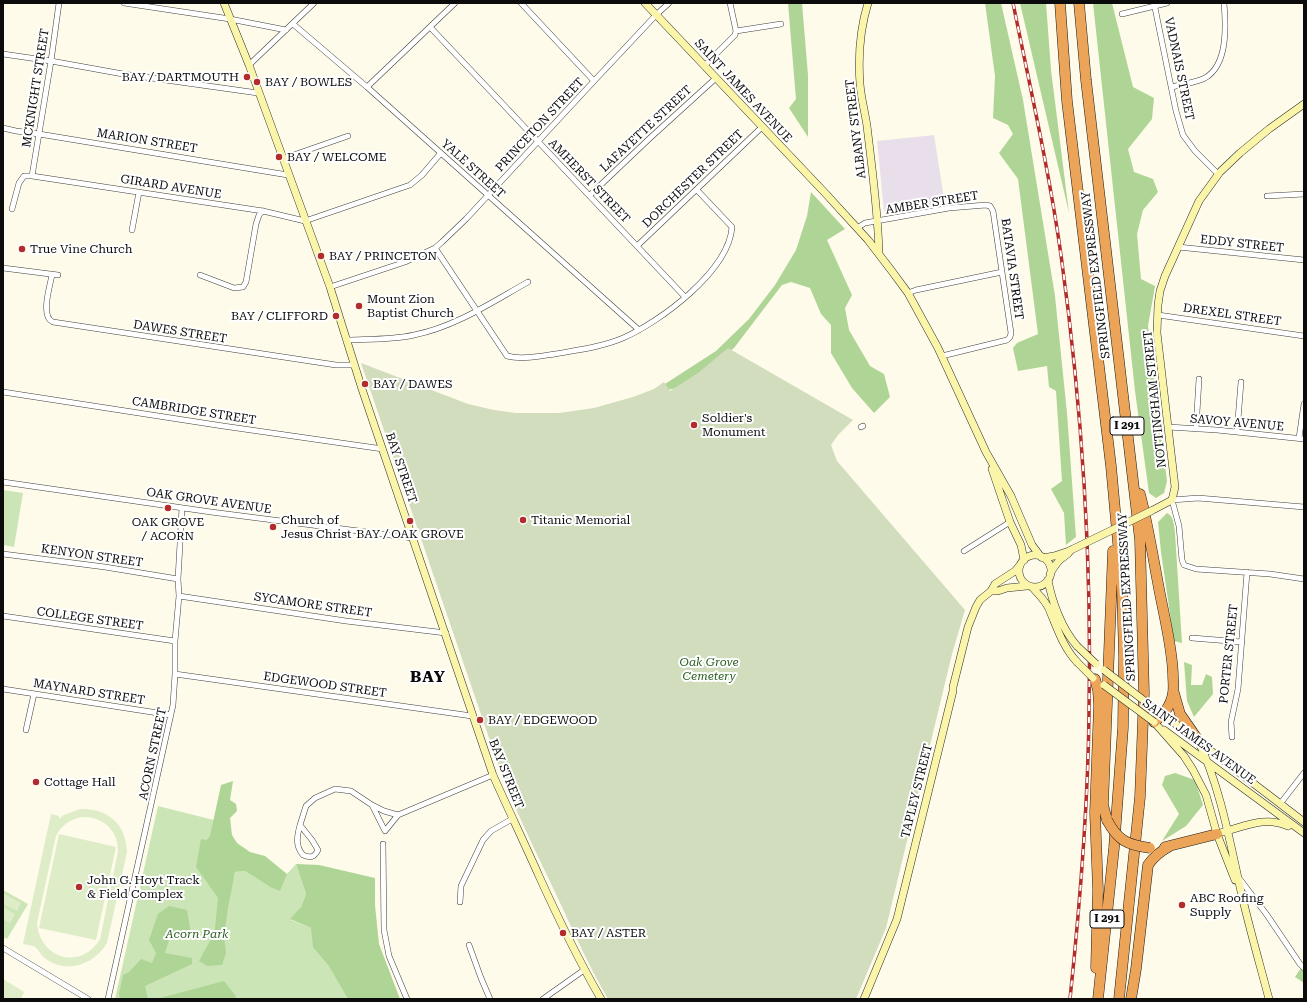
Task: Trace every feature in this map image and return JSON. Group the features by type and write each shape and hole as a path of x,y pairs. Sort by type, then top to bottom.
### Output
{"highway":[{"name":"SPRINGFIELD EXPRESSWAY","path":"1060,3 1070,124 1114,493 1122,586 1124,657 1123,728 1112,870 1097,999"},
{"name":"SPRINGFIELD EXPRESSWAY","path":"1079,3 1086,80 1140,540 1144,693 1140,798 1119,999"},
{"path":"1131,458 1146,521 1168,631 1174,692 1180,714 1198,740"},
{"path":"1114,493 1113,565 1103,805 1107,820 1113,831 1124,841 1131,845 1150,848 1170,846 1217,834"},
{"path":"1094,678 1098,690 1099,705 1095,813 1098,890 1096,955 1097,999"},
{"path":"1154,722 1159,712 1169,707 1174,692"},
{"path":"1131,999 1148,865 1156,855 1170,846"}],"main road":[{"name":"BAY STREET","path":"224,3 249,65 282,160 330,288 362,389 493,775 512,819 584,970 601,999"},
{"name":"SAINT JAMES AVENUE","path":"645,3 826,194 879,253 908,293 942,356 986,452"},
{"name":"ALBANY STREET","path":"868,3 862,23 860,40 860,85 867,128 879,253"},
{"name":"NOTTINGHAM STREET","path":"1172,500 1175,487 1158,350 1160,291 1165,276 1199,201 1218,174 1229,162 1251,144 1304,104"},
{"path":"986,452 1010,522 1021,545 1022,562 1019,573 1020,577 1021,580 1029,586"},
{"path":"986,452 1011,496 1032,545 1050,566 1049,577"},
{"path":"1022,562 1032,556 1054,556 1071,550 1172,500"},
{"path":"991,591 998,591 1006,588 1041,586 1049,577 1056,564 1068,555 1071,550"},
{"name":"TAPLEY STREET","path":"864,999 897,920 972,614 980,600 991,591 995,584 1015,570 1022,562"},
{"name":"SAINT JAMES AVENUE","path":"1049,577 1051,594 1060,617 1077,646 1096,664 1304,822"},
{"name":"SAINT JAMES AVENUE","path":"1029,586 1041,596 1049,608 1061,638 1077,662 1094,678 1304,833"},
{"path":"1154,722 1184,756 1206,795 1217,834 1244,904"},
{"path":"1198,740 1208,762 1227,831 1244,904 1269,999"},
{"path":"1217,834 1265,821 1279,822 1304,833"}],"street":[{"name":"MCKNIGHT STREET","path":"32,176 59,3"},
{"path":"124,3 230,19 286,30"},
{"path":"249,65 314,3"},
{"path":"367,87 456,3"},
{"path":"521,3 594,81"},
{"name":"PRINCETON STREET","path":"330,288 405,262 435,248 488,196 594,81 669,3"},
{"path":"704,66 735,35 736,31 730,3"},
{"path":"1122,14 1154,4 1167,3"},
{"path":"1172,87 1202,79 1209,75 1220,62 1226,20 1224,3"},
{"name":"VADNAIS STREET","path":"1154,4 1176,112 1183,135 1195,151 1218,174"},
{"name":"YALE STREET","path":"293,24 367,87 440,154 639,330"},
{"path":"736,31 781,24"},
{"name":"AMHERST STREET","path":"430,27 590,195 684,297"},
{"path":"3,54 123,74 258,93"},
{"name":"LAFAYETTE STREET","path":"590,195 716,78"},
{"name":"DORCHESTER STREET","path":"637,246 762,127"},
{"name":"MARION STREET","path":"3,128 16,132 39,134 288,175"},
{"path":"282,160 348,136"},
{"path":"305,221 410,185 422,175 440,154"},
{"path":"12,208 19,183 24,176 32,176"},
{"name":"GIRARD AVENUE","path":"32,176 264,211 305,221"},
{"path":"435,248 507,356 515,358 539,356 595,346 622,338 664,315 706,278 722,256 731,237 732,227 697,190"},
{"path":"132,230 139,192"},
{"path":"1268,196 1304,194"},
{"name":"AMBER STREET","path":"857,228 865,223 949,208 990,206"},
{"name":"BATAVIA STREET","path":"942,356 1007,340 1010,337 1011,333 993,211 990,206"},
{"path":"200,275 234,288 243,287 246,282 256,224 259,215 264,211"},
{"name":"EDDY STREET","path":"1178,247 1304,260"},
{"name":"DAWES STREET","path":"3,268 55,275 46,310 48,318 53,322 336,366 355,365"},
{"path":"908,293 1002,272"},
{"path":"347,340 394,338 414,335 441,327 477,310 528,282"},
{"name":"DREXEL STREET","path":"1158,315 1304,336"},
{"path":"1196,429 1199,379"},
{"path":"1236,432 1241,382"},
{"name":"CAMBRIDGE STREET","path":"3,392 224,426 382,448"},
{"path":"1301,438 1304,404"},
{"name":"SAVOY AVENUE","path":"1168,427 1301,438"},
{"name":"OAK GROVE AVENUE","path":"3,482 182,508 413,538"},
{"path":"1172,500 1198,498 1304,507"},
{"name":"NOTTINGHAM STREET","path":"1172,500 1179,526 1182,560 1184,565 1196,569 1247,572"},
{"name":"ACORN STREET","path":"108,999 174,705 175,641 179,596 178,579 182,508"},
{"path":"964,551 1010,522"},
{"name":"KENYON STREET","path":"3,554 105,567 178,579"},
{"path":"1247,572 1292,576 1304,579"},
{"name":"PORTER STREET","path":"1232,737 1232,722 1238,689 1247,572"},
{"name":"SYCAMORE STREET","path":"179,596 346,621 446,634"},
{"name":"COLLEGE STREET","path":"3,616 175,641"},
{"path":"1192,638 1242,642"},
{"name":"EDGEWOOD STREET","path":"175,674 472,716"},
{"name":"MAYNARD STREET","path":"3,689 171,715"},
{"path":"26,730 34,694"},
{"path":"1280,804 1303,774 1304,767"},
{"path":"372,805 385,831 398,815 493,775"},
{"path":"300,825 318,850 316,855 312,857 303,856 299,851 297,841 300,825 306,806 315,798 335,789 351,791 361,796 372,805 384,811 398,815"},
{"path":"460,902 461,886 483,840 491,831 512,819"},
{"path":"383,844 384,930 389,956 407,999"},
{"path":"1237,875 1302,966"},
{"path":"469,945 480,978 490,999"},
{"path":"3,948 88,999"},
{"path":"1302,966 1304,958"},
{"path":"544,999 584,970"}],"shaded area":[{"path":"934,135 945,205 884,211 877,141"}],"green space":[{"path":"788,3 802,3 808,75 808,137 789,108 796,99"},
{"path":"985,3 1001,3 1023,100 1055,296 1067,413 1076,537 1066,545 1064,513 1051,489 1062,481 1056,391 1049,387 1047,366 1018,371 1013,348 1017,343 1038,334 1018,179 999,153 1013,134 1008,125 993,118 995,76"},
{"path":"1020,3 1046,3 1051,70 1069,213"},
{"path":"1093,3 1112,3 1133,87 1154,98 1152,119 1128,149 1134,172 1153,179 1158,192 1143,210 1137,234 1141,279 1155,286 1148,326 1167,481 1164,493 1156,498 1149,493 1135,391"},
{"path":"811,192 845,229 827,240 852,295 845,308 849,330 870,366 884,374 890,397 874,413 852,388 831,353 831,325 821,314 810,288 791,282 782,285 734,348 715,363 724,379 651,393 716,351 749,319 775,285 796,250 807,216"},
{"name":"Oak Grove Cemetery","path":"728,348 853,420 838,435 831,445 837,461 965,610 952,654 886,928 856,999 608,999 587,960 533,847 500,770 361,363 468,404 516,413 559,413 594,408 633,397 654,389 664,382 670,391 698,373"},
{"path":"3,490 23,493 14,547 3,545"},
{"path":"1167,513 1171,516 1174,524 1182,643 1174,641 1161,552 1158,522"},
{"path":"1184,662 1192,665 1191,685 1202,685 1206,674 1212,677 1213,694 1194,717 1187,701"},
{"path":"1175,773 1195,780 1203,805 1186,826 1162,841 1179,814 1162,785 1165,776"},
{"path":"233,781 230,800 236,804 237,811 230,818 232,835 237,843 250,852 265,856 287,874 280,891 270,887 245,871 235,872 224,937 226,953 222,965 207,966 199,961 212,937 215,928 218,898 196,867 201,839 207,840 210,836 221,785"},
{"name":"Acorn Park","path":"158,806 230,824 234,878 235,872 245,871 270,887 287,874 296,864 306,894 301,907 291,920 311,928 388,999 115,999"},
{"path":"80,809 90,809 99,811 113,819 119,825 123,833 127,852 107,943 102,951 88,962 71,966 54,964 44,958 35,947 23,944 51,814 59,816 59,819 64,815","holes":["81,817 89,817 102,822 112,830 115,836 118,851 100,939 92,949 83,955 73,957 62,956 53,952 45,945 40,935 37,923 56,836 63,826 69,821"]},
{"path":"59,834 116,847 96,940 39,928"},
{"path":"296,864 319,865 375,878 375,905 379,944 400,999 348,999 329,966 313,947 311,928 290,919 301,907 306,894"},
{"path":"3,890 28,904 7,939 3,937"},
{"path":"3,893 21,903 17,911 3,904"},
{"path":"169,906 187,910 192,939 170,937 165,953 192,958 192,964 145,986 148,999 120,999 119,994 123,975 129,972 141,959 152,963 156,953 149,940 158,914"},
{"path":"3,907 15,914 10,923 3,919"},
{"path":"1301,968 1304,971 1304,983 1295,977"},
{"path":"3,979 24,992 21,999 3,999"},
{"path":"224,981 236,996 235,999 156,999"}],"railway":[{"path":"1013,3 1045,160 1061,255 1075,369 1084,483 1090,656 1088,749 1083,856 1070,999"}],"place":[{"name":"BAY / DARTMOUTH","path":"247,77"},
{"name":"BAY / BOWLES","path":"257,82"},
{"name":"BAY / WELCOME","path":"279,157"},
{"name":"True Vine Church","path":"22,249"},
{"name":"BAY / PRINCETON","path":"321,256"},
{"name":"Mount Zion Baptist Church","path":"359,306"},
{"name":"BAY / CLIFFORD","path":"336,316"},
{"name":"BAY / DAWES","path":"365,384"},
{"name":"Soldier's Monument","path":"694,425"},
{"name":"OAK GROVE / ACORN","path":"168,508"},
{"name":"Titanic Memorial","path":"523,520"},
{"name":"BAY / OAK GROVE","path":"410,521"},
{"name":"Church of Jesus Christ","path":"273,527"},
{"name":"BAY / EDGEWOOD","path":"480,720"},
{"name":"Cottage Hall","path":"36,782"},
{"name":"John G. Hoyt Track & Field Complex","path":"79,887"},
{"name":"ABC Roofing Supply","path":"1182,905"},
{"name":"BAY / ASTER","path":"563,933"}],"district":[{"name":"BAY","path":"428,677"}]}
